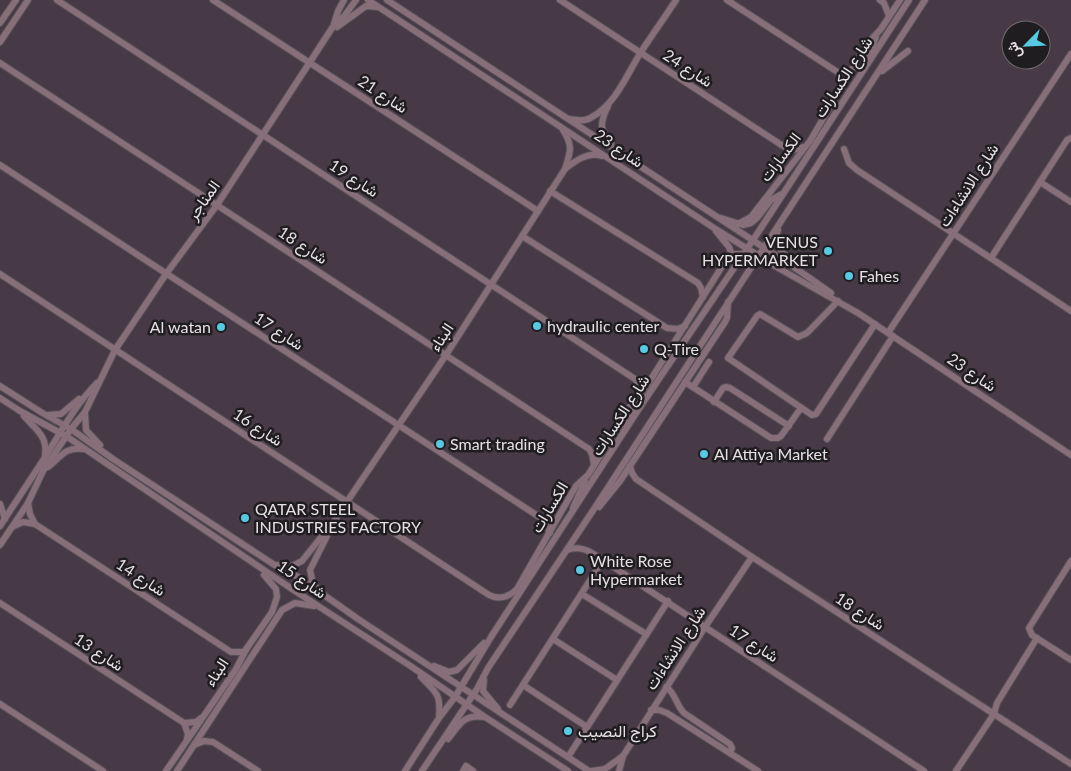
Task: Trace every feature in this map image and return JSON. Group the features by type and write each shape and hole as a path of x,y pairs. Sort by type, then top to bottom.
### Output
{"street":[{"path":"0,24 16,0"},
{"path":"0,42 28,0"},
{"name":"شارع 19","path":"57,0 636,379"},
{"name":"شارع 21","path":"213,0 538,211"},
{"name":"المناجر","path":"334,25 345,15 356,0"},
{"name":"شارع 23","path":"368,0 714,228 745,251 758,256 858,313 1071,455"},
{"name":"شارع 23","path":"388,0 801,272 858,313"},
{"name":"شارع 24","path":"560,0 783,146 793,150 804,147"},
{"path":"615,149 604,134 602,126 604,114 640,54 676,0"},
{"path":"727,0 839,73 843,87"},
{"path":"889,16 882,1 900,0"},
{"name":"الكسارات","path":"738,224 751,217 794,163 822,123 867,44 877,34 900,0"},
{"name":"شارع الكسارات","path":"405,771 439,718 455,697 491,637 642,404 753,241 909,0"},
{"name":"شارع الكسارات","path":"422,771 925,0"},
{"name":"المناجر","path":"0,545 28,503 43,471 66,436 85,412 115,350 166,274 217,205 334,25 343,2"},
{"name":"المناجر","path":"328,34 366,6 381,8"},
{"path":"865,68 877,34"},
{"path":"876,77 892,62 908,51"},
{"name":"شارع الانشاءات","path":"827,439 953,233 1071,54"},
{"name":"شارع 18","path":"1,64 589,449"},
{"path":"839,73 852,70"},
{"path":"567,119 590,119 611,100"},
{"name":"البناء","path":"324,597 313,584 310,570 336,518 492,284 564,168 570,155 571,146 561,127"},
{"path":"991,258 1067,140 1071,138"},
{"path":"844,149 850,163 857,170 1071,311"},
{"path":"564,168 590,155 597,154 609,159"},
{"name":"شارع 17","path":"0,165 544,520"},
{"path":"1040,182 1071,202"},
{"path":"550,191 698,283 703,297"},
{"path":"714,216 738,224 748,224 754,221 771,200 783,194"},
{"path":"781,223 776,238 778,247 801,272"},
{"path":"714,228 732,254 732,270"},
{"path":"522,236 667,328 672,336 674,345"},
{"path":"732,254 745,251"},
{"name":"الكسارات","path":"503,597 517,589 576,486 588,475 614,434 621,417 654,376 728,257 732,254"},
{"name":"شارع 16","path":"0,274 488,595 503,597"},
{"path":"592,512 605,502 620,482 725,322 728,313 728,301"},
{"path":"838,301 807,333 798,337 760,314 728,358 812,415 816,414 875,324"},
{"path":"667,328 678,329 686,325"},
{"path":"693,387 709,362"},
{"path":"636,379 641,380 654,376"},
{"path":"636,379 640,387 639,396"},
{"name":"المناجر","path":"44,414 61,414 100,380"},
{"path":"684,382 771,438 778,438 801,408"},
{"name":"شارع 15","path":"0,386 44,414 64,424 113,459 273,564 300,578 324,597 591,771"},
{"path":"714,402 726,386 789,426"},
{"name":"المناجر","path":"0,526 64,424 88,392"},
{"name":"شارع 15","path":"0,398 66,436 319,608 412,667 466,705 568,771"},
{"path":"614,434 642,404"},
{"name":"شارع 15","path":"20,411 43,436 46,449 43,460"},
{"name":"شارع 15","path":"85,412 84,426 88,434 113,459"},
{"path":"636,457 640,437"},
{"path":"594,466 589,449 594,450 605,447"},
{"name":"المناجر","path":"43,471 56,461 64,451 73,448 85,450"},
{"path":"630,466 636,479"},
{"path":"571,516 576,500 588,475"},
{"path":"620,482 636,479"},
{"name":"شارع 18","path":"636,479 752,557 1071,764"},
{"path":"5,519 0,502 16,501"},
{"path":"28,503 30,514 35,524"},
{"path":"550,533 544,520 559,516"},
{"name":"البناء","path":"273,564 292,566 302,561 336,518"},
{"path":"12,527 23,522 35,524"},
{"name":"شارع 14","path":"35,524 232,652"},
{"name":"شارع 17","path":"567,551 577,548 585,549 604,560 924,771"},
{"name":"شارع الانشاءات","path":"619,771 623,756 651,710 752,557"},
{"path":"510,705 604,560"},
{"path":"1070,658 1037,638 1030,632 1029,628 1071,561"},
{"name":"البناء","path":"166,771 236,669 247,648 272,612 277,597 276,590 270,580 253,563"},
{"path":"582,594 646,634"},
{"path":"568,757 668,601"},
{"name":"شارع 13","path":"0,603 184,723"},
{"name":"البناء","path":"177,771 282,610 295,603 319,608"},
{"path":"421,661 449,672 457,670 491,637"},
{"path":"956,771 994,714 997,703 1037,638"},
{"path":"553,640 617,680"},
{"path":"236,669 232,652 244,652 247,648"},
{"path":"412,667 439,698 439,718"},
{"path":"488,668 483,683 483,691 508,718"},
{"path":"523,686 587,727"},
{"path":"666,687 671,690 678,707 684,713 730,744 732,748 730,753"},
{"path":"0,704 103,771"},
{"path":"651,710 667,713 758,771"},
{"path":"431,757 447,741 460,723 474,716 485,717"},
{"path":"186,743 188,734 184,723 196,722 202,718"},
{"path":"194,745 204,741 213,742 258,771"},
{"name":"شارع الانشاءات","path":"591,771 605,769 623,756"},
{"path":"464,769 473,771"}],"shaded area":[{"path":"0,0 1071,0 1071,771 0,771"}],"place":[{"name":"VENUS HYPERMARKET","path":"828,251"},
{"name":"Fahes","path":"849,276"},
{"name":"hydraulic center","path":"537,326"},
{"name":"Al watan","path":"221,327"},
{"name":"Q-Tire","path":"644,349"},
{"name":"Smart trading","path":"440,444"},
{"name":"Al Attiya Market","path":"704,454"},
{"name":"QATAR STEEL INDUSTRIES FACTORY","path":"245,518"},
{"name":"White Rose Hypermarket","path":"580,570"},
{"name":"كراج النصيب","path":"568,731"}]}
